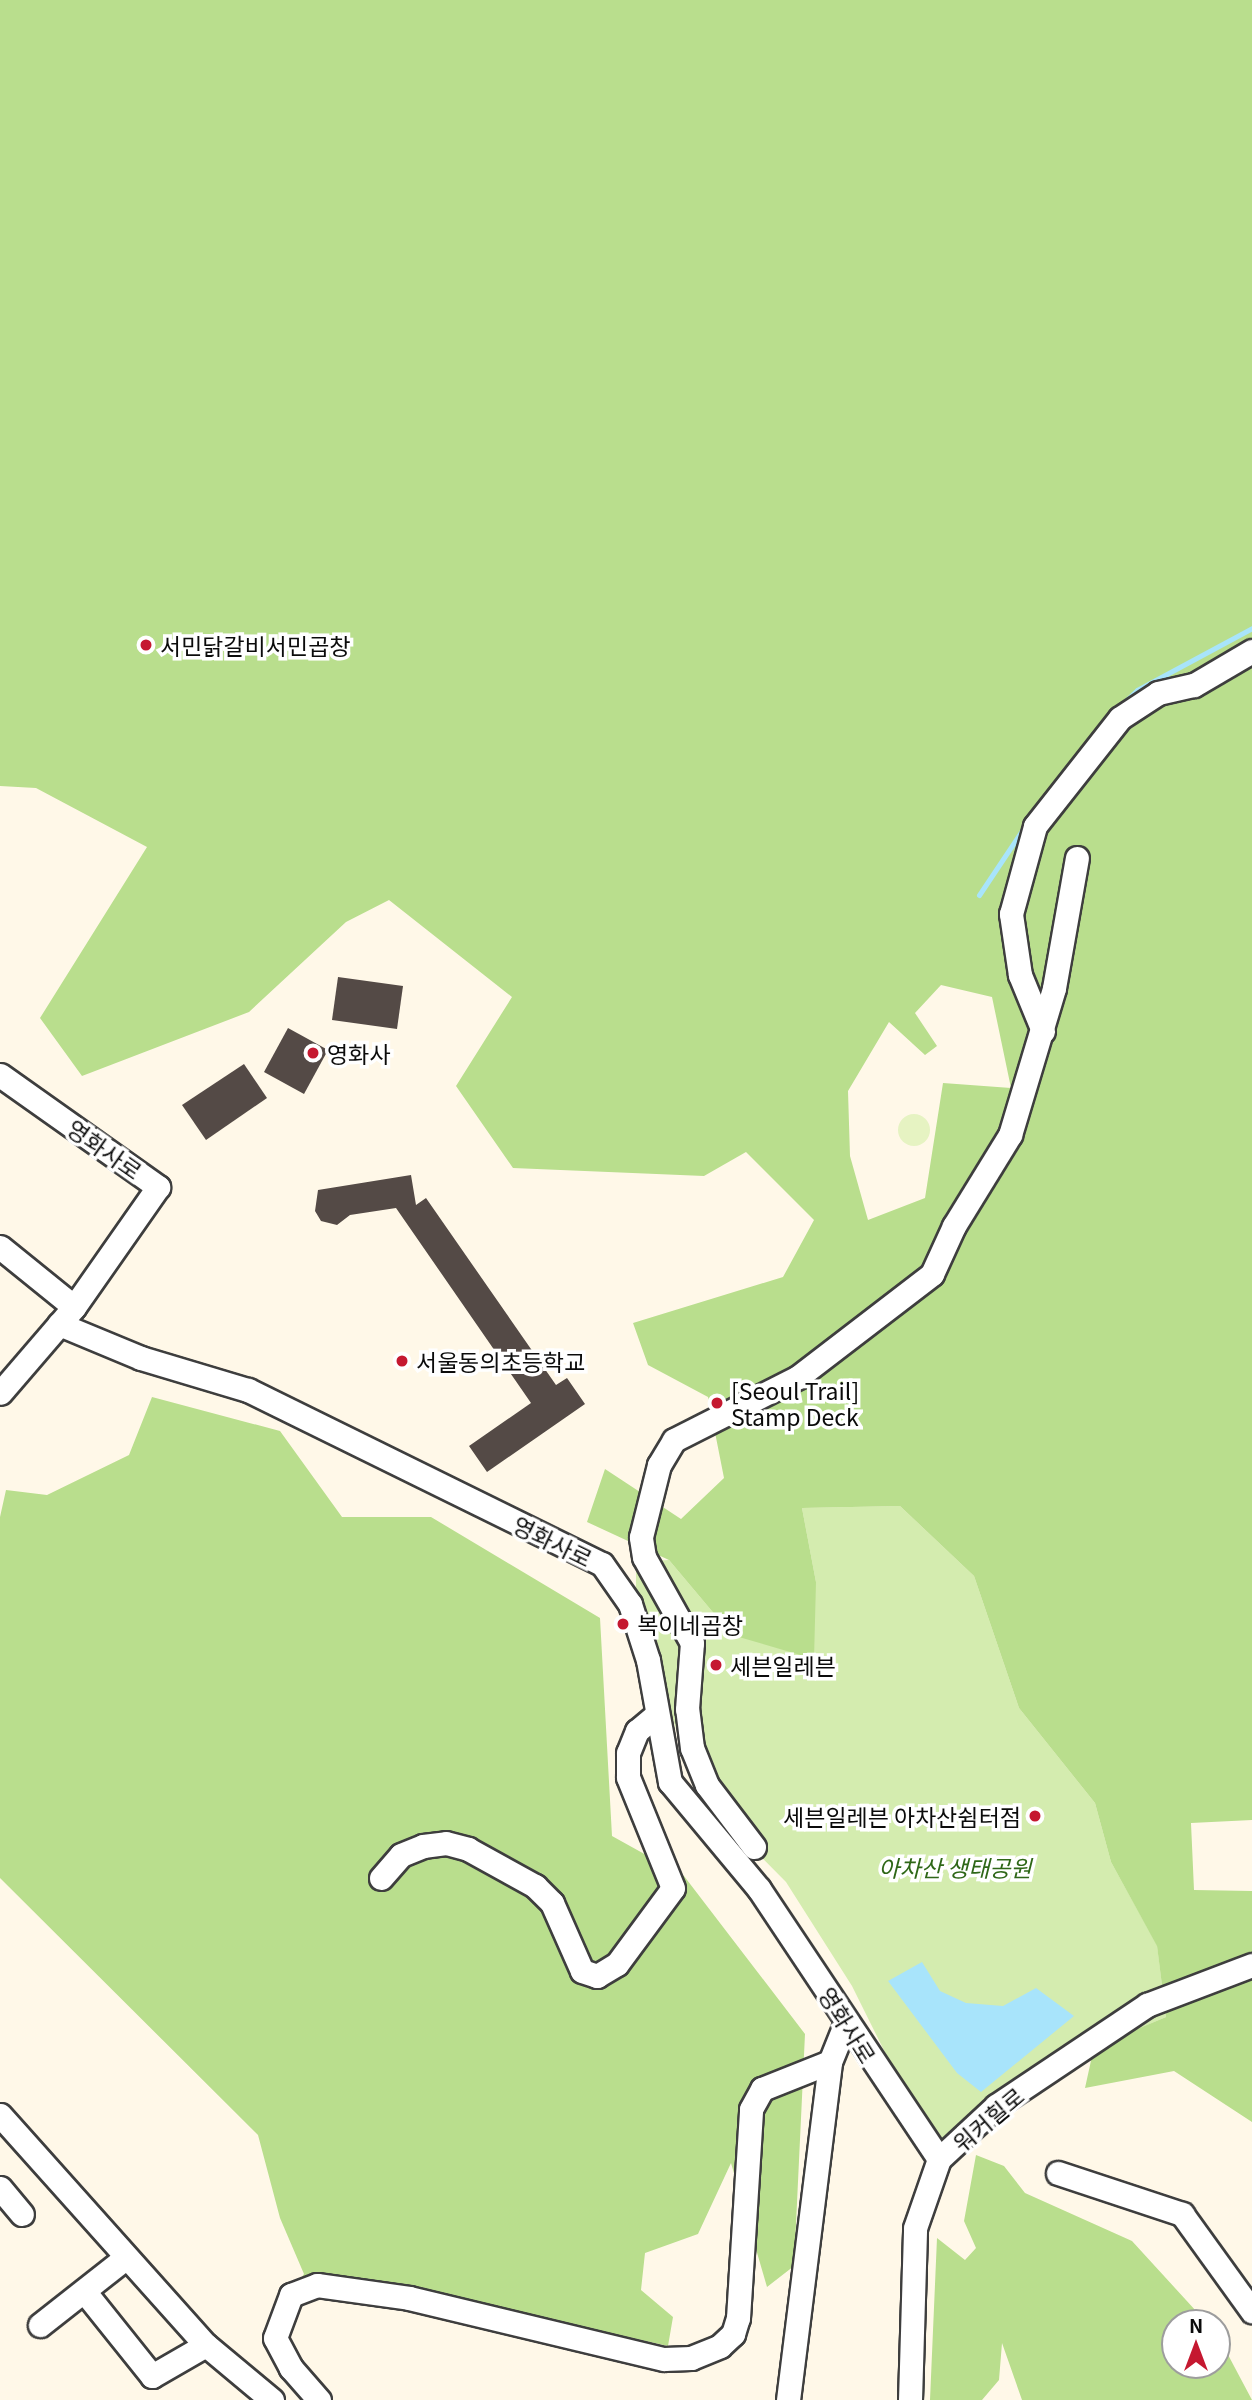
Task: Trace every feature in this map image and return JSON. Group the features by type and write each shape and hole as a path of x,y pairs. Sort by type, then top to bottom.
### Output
{"street":[{"path":"1043,1031 1020,975 1011,914 1035,826 1120,718 1158,693 1194,685 1252,651"},
{"path":"754,1847 707,1785 692,1748 687,1709 692,1643 644,1557 641,1537 659,1465 674,1440 798,1377 932,1274 954,1226 1010,1135 1043,1031 1077,858"},
{"name":"영화사로","path":"0,1075 158,1187 66,1315 141,1358 248,1390 602,1564 630,1604 648,1660 655,1716 670,1782 759,1889 845,2025 939,2159"},
{"path":"0,1247 66,1315 0,1393"},
{"path":"381,1878 401,1855 423,1846 446,1843 468,1849 535,1886 552,1903 582,1970 597,1976 617,1964 673,1888 628,1777 628,1754 637,1731 655,1716"},
{"name":"워커힐로","path":"910,2400 915,2228 939,2159 996,2106 1147,2005 1252,1965"},
{"path":"788,2400 830,2062 845,2025"},
{"path":"319,2400 291,2368 275,2339 285,2303 308,2286 410,2298 664,2359 691,2358 720,2346 733,2334 738,2318 751,2109 771,2084 830,2062"},
{"path":"0,2115 125,2259 206,2345 271,2400"},
{"path":"1058,2173 1182,2214 1252,2311"},
{"path":"0,2188 22,2214"},
{"path":"40,2325 125,2259"},
{"path":"84,2291 152,2376 206,2345"}],"green space":[{"path":"0,0 1252,0 1252,1820 1191,1823 1194,1890 1252,1891 1252,2122 1174,2071 1085,2088 1094,2047 1166,2017 1157,1946 1111,1862 1095,1803 1019,1708 974,1576 900,1506 802,1508 816,1582 814,1659 732,1635 669,1560 587,1522 605,1469 681,1519 724,1478 708,1397 648,1365 633,1323 783,1277 814,1220 746,1152 704,1176 513,1168 456,1086 512,997 389,900 346,922 249,1012 82,1076 40,1018 147,847 36,788 0,786","holes":["941,985 992,997 1011,1088 943,1083 925,1198 868,1220 850,1156 848,1091 889,1022 925,1055 937,1046 915,1013"]},
{"path":"914,1114 925,1119 930,1130 925,1141 914,1146 903,1141 898,1130 903,1119"},
{"path":"152,1397 280,1431 342,1517 431,1517 600,1618 612,1836 684,1876 805,2034 794,2266 767,2287 731,2163 698,2234 645,2253 641,2290 673,2317 668,2346 427,2293 293,2290 304,2274 280,2218 258,2135 0,1878 0,1517 6,1490 47,1495 129,1455"},
{"name":"아차산 생태공원","path":"900,1506 974,1576 1019,1708 1095,1803 1111,1862 1157,1945 1166,2017 1000,2087 935,2153 852,1986 786,1882 697,1792 636,1608 636,1562 669,1560 732,1635 816,1582 802,1508"},
{"path":"976,2155 1004,2166 1025,2193 1132,2241 1194,2309 1161,2309 1161,2379 1231,2379 1231,2360 1252,2400 1022,2400 1002,2343 999,2380 982,2400 930,2400 937,2238 965,2260 976,2248 964,2221"}],"water":[{"path":"922,1962 940,1991 966,2003 1003,2006 1036,1988 1074,2016 981,2092 957,2073 888,1981"}],"building":[{"path":"338,977 403,986 397,1029 332,1020"},
{"path":"288,1028 328,1050 304,1094 264,1072"},
{"path":"244,1064 267,1098 206,1140 182,1105"},
{"path":"411,1175 416,1205 426,1198 556,1385 567,1378 585,1404 487,1472 469,1446 531,1403 396,1208 350,1215 337,1225 321,1221 315,1211 318,1190"}],"waterway":[{"path":"1120,706 1137,690 1252,628"},
{"path":"1089,739 1107,717"},
{"path":"979,895 1025,826"}],"place":[{"name":"서민닭갈비서민곱창","path":"146,645"},
{"name":"영화사","path":"313,1053"},
{"name":"서울동의초등학교","path":"402,1361"},
{"name":"[Seoul Trail] Stamp Deck","path":"717,1403"},
{"name":"복이네곱창","path":"623,1624"},
{"name":"세븐일레븐","path":"716,1665"},
{"name":"세븐일레븐 아차산쉼터점","path":"1035,1816"}]}
